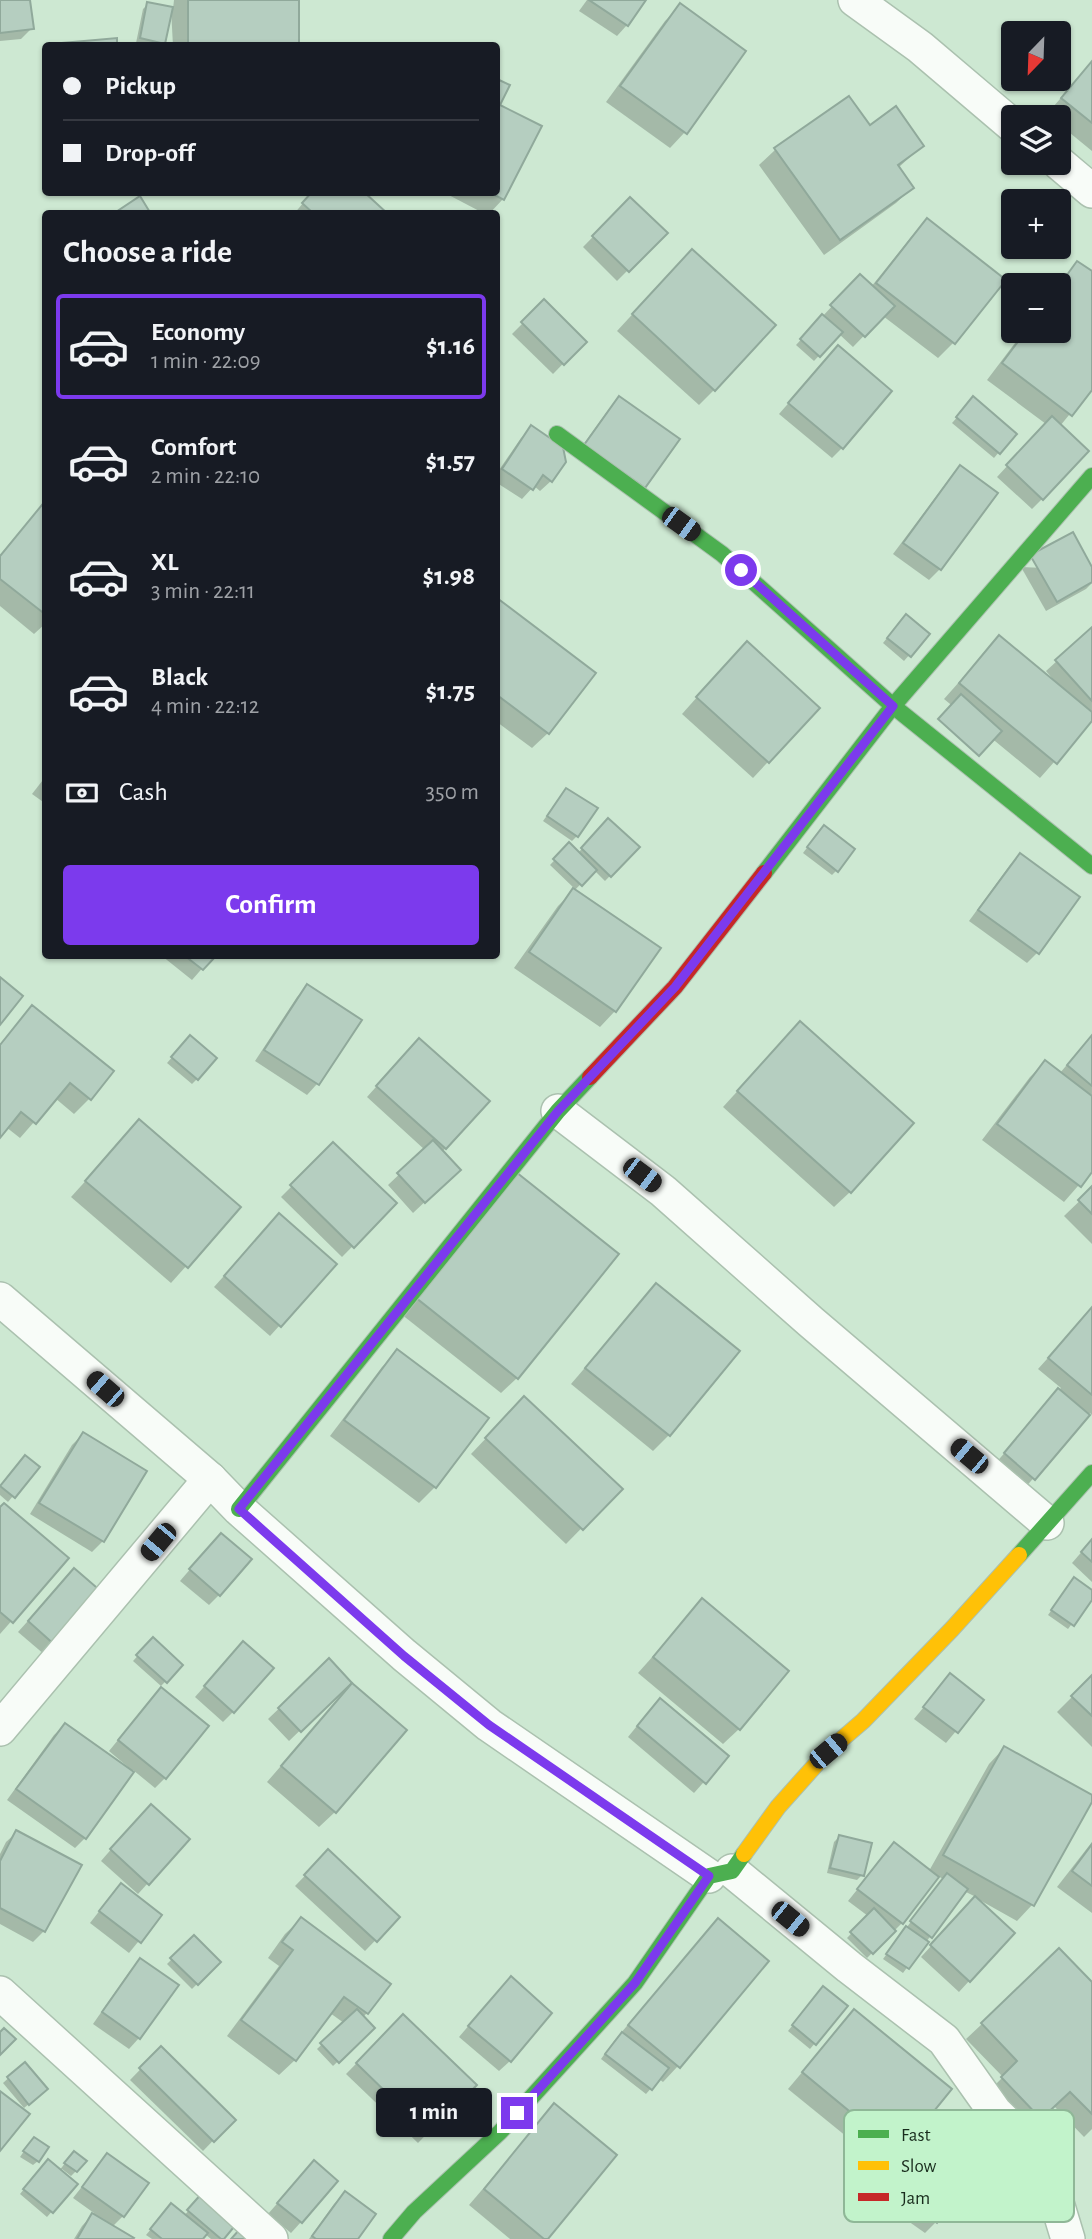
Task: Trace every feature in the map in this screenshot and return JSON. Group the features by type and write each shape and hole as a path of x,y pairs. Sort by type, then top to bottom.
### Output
{"street":[{"path":"855,0 920,47 1001,115"},
{"path":"1071,173 1092,191"},
{"path":"557,434 722,554 893,706 1092,866"},
{"path":"239,1509 558,1111 675,987 893,706 1092,476"},
{"path":"558,1111 663,1191 811,1322 1047,1523"},
{"path":"0,1300 210,1479 239,1509 404,1656 489,1725 720,1874 944,2040 994,2110"},
{"path":"391,2239 414,2212 500,2132 635,1983 720,1874 828,1751 863,1721 952,1629 1092,1473"},
{"path":"0,1729 210,1479"},
{"path":"0,1993 271,2239"},
{"path":"1063,2222 1068,2239"}],"building":[{"path":"0,0 30,0 34,29 0,33"},
{"path":"188,0 299,0 299,42 188,42"},
{"path":"589,0 646,0 628,26"},
{"path":"147,2 173,7 165,42 140,38"},
{"path":"680,3 746,51 687,134 620,86"},
{"path":"117,38 117,42 73,42"},
{"path":"1092,61 1092,123 1061,98 1067,91 1071,91 1071,86"},
{"path":"500,80 510,85 500,105"},
{"path":"849,96 870,125 896,106 924,146 898,165 914,188 840,240 774,148"},
{"path":"500,105 542,126 504,200 496,196 500,196"},
{"path":"140,196 149,210 119,210"},
{"path":"308,196 368,196 384,210 310,210 302,203"},
{"path":"630,197 668,233 629,272 592,236"},
{"path":"927,218 1001,276 1001,286 955,344 876,283"},
{"path":"692,249 776,325 715,391 632,314"},
{"path":"1077,261 1092,271 1092,390 1072,416 1002,363 1017,343 1071,343 1071,273 1068,273"},
{"path":"860,274 895,306 865,337 830,305"},
{"path":"544,299 587,342 564,365 521,322"},
{"path":"822,314 843,332 820,357 800,339"},
{"path":"838,345 892,391 843,449 788,403"},
{"path":"619,396 680,439 645,488 584,445"},
{"path":"973,396 1017,434 1000,454 956,417"},
{"path":"1052,416 1089,451 1043,500 1006,465"},
{"path":"531,425 563,447 566,462 552,482 543,475 533,490 502,469"},
{"path":"960,465 998,493 941,570 903,543"},
{"path":"42,505 42,612 0,579 0,556"},
{"path":"1073,532 1092,567 1092,582 1057,602 1030,555"},
{"path":"500,600 596,673 549,734 500,697"},
{"path":"906,614 930,634 911,657 887,638"},
{"path":"1092,627 1092,701 1055,660"},
{"path":"999,635 1092,712 1092,721 1057,764 959,683"},
{"path":"747,641 820,708 769,763 696,697"},
{"path":"961,694 1002,731 979,756 938,719"},
{"path":"566,788 598,808 578,837 547,816"},
{"path":"608,818 640,847 611,877 581,848"},
{"path":"824,825 855,849 838,872 807,847"},
{"path":"569,842 597,870 582,886 553,859"},
{"path":"1020,853 1080,897 1039,954 978,910"},
{"path":"573,888 661,948 616,1012 529,952"},
{"path":"189,959 213,959 203,970"},
{"path":"0,977 23,996 0,1025"},
{"path":"307,984 362,1020 319,1085 264,1050"},
{"path":"32,1005 114,1071 91,1100 70,1083 36,1124 21,1112 0,1138 0,1045"},
{"path":"800,1021 914,1123 851,1193 737,1091"},
{"path":"190,1035 217,1058 198,1080 171,1057"},
{"path":"1092,1035 1092,1086 1067,1065"},
{"path":"419,1038 490,1101 446,1149 376,1086"},
{"path":"1045,1060 1092,1096 1092,1172 1081,1187 997,1124"},
{"path":"139,1119 241,1207 188,1268 85,1181"},
{"path":"433,1140 461,1170 425,1203 397,1173"},
{"path":"333,1142 397,1203 354,1248 290,1185"},
{"path":"516,1172 619,1254 518,1379 415,1297"},
{"path":"1092,1186 1092,1214 1078,1200"},
{"path":"279,1213 337,1264 281,1327 224,1276"},
{"path":"656,1283 740,1351 670,1436 585,1368"},
{"path":"1092,1307 1092,1395 1048,1358"},
{"path":"397,1349 489,1418 436,1488 344,1420"},
{"path":"1058,1388 1090,1415 1035,1480 1004,1453"},
{"path":"524,1396 623,1489 583,1530 485,1438"},
{"path":"83,1432 147,1471 104,1542 39,1503"},
{"path":"25,1455 40,1467 15,1498 0,1486"},
{"path":"4,1503 69,1558 13,1623 0,1612 0,1507"},
{"path":"221,1533 252,1559 220,1596 189,1569"},
{"path":"1092,1539 1092,1562 1081,1552"},
{"path":"74,1568 103,1593 56,1646 28,1621"},
{"path":"1074,1577 1092,1590 1092,1600 1074,1626 1051,1610"},
{"path":"702,1598 789,1671 740,1730 653,1657"},
{"path":"153,1637 183,1665 167,1683 136,1655"},
{"path":"243,1641 274,1668 234,1713 204,1686"},
{"path":"329,1658 352,1683 301,1732 278,1708"},
{"path":"950,1673 984,1700 958,1733 923,1707"},
{"path":"1092,1675 1092,1716 1071,1696"},
{"path":"352,1683 407,1730 336,1813 281,1766"},
{"path":"161,1687 209,1726 166,1779 118,1740"},
{"path":"660,1698 729,1756 706,1784 637,1726"},
{"path":"65,1723 134,1772 86,1839 16,1789"},
{"path":"1004,1746 1092,1795 1092,1802 1034,1906 943,1855"},
{"path":"151,1804 190,1839 149,1885 110,1849"},
{"path":"16,1830 82,1865 45,1932 0,1908 0,1861"},
{"path":"839,1835 872,1843 864,1876 830,1868"},
{"path":"894,1842 939,1877 903,1924 857,1889"},
{"path":"1092,1844 1092,1886 1072,1871"},
{"path":"328,1849 400,1917 377,1942 304,1875"},
{"path":"947,1873 968,1889 932,1938 910,1921"},
{"path":"121,1883 162,1915 141,1943 99,1911"},
{"path":"975,1896 1015,1933 970,1982 930,1945"},
{"path":"874,1908 896,1931 873,1954 850,1932"},
{"path":"301,1917 391,1984 368,2014 344,1997 296,2061 241,2020 293,1950 282,1942"},
{"path":"718,1918 769,1961 680,2068 628,2025"},
{"path":"906,1926 929,1942 909,1969 886,1954"},
{"path":"194,1935 221,1962 198,1985 170,1958"},
{"path":"1059,1948 1092,1982 1092,2114 1070,2092 1051,2110 1032,2110 1001,2077 1017,2061 981,2023"},
{"path":"140,1958 179,1985 140,2039 102,2012"},
{"path":"511,1976 552,2013 511,2062 468,2026"},
{"path":"823,1986 848,2006 816,2045 792,2025"},
{"path":"357,2009 375,2028 339,2063 320,2043"},
{"path":"854,2009 952,2089 935,2110 848,2110 802,2072"},
{"path":"403,2014 477,2085 429,2134 356,2063"},
{"path":"4,2028 16,2039 0,2055 0,2032"},
{"path":"622,2032 669,2068 652,2090 605,2054"},
{"path":"161,2046 236,2120 214,2142 139,2068"},
{"path":"25,2062 48,2089 29,2105 7,2077"},
{"path":"0,2091 30,2114 0,2151"},
{"path":"554,2103 617,2155 548,2239 544,2239 484,2189"},
{"path":"34,2137 49,2147 39,2162 23,2151"},
{"path":"74,2151 87,2161 77,2172 64,2163"},
{"path":"107,2153 149,2183 124,2217 82,2187"},
{"path":"48,2159 78,2184 53,2213 23,2189"},
{"path":"314,2160 338,2181 302,2223 277,2203"},
{"path":"345,2191 376,2214 358,2239 316,2239 312,2236"},
{"path":"203,2192 238,2222 224,2239 187,2210"},
{"path":"171,2203 208,2233 203,2239 162,2239 150,2229"},
{"path":"92,2213 134,2238 77,2239"},
{"path":"240,2229 252,2239 231,2239"}],"traffic: fast":[{"path":"557,434 722,554 893,706 1092,866"},
{"path":"764,873 893,706 1092,476"},
{"path":"239,1509 558,1111 590,1077"},
{"path":"1019,1555 1092,1473"},
{"path":"391,2239 414,2212 500,2132 635,1983 709,1876 732,1871 744,1854"}],"traffic: slow":[{"path":"744,1854 778,1807 828,1751 863,1721 1019,1555"}],"traffic: jam":[{"path":"590,1077 675,987 764,873"}],"route":[{"path":"517,2113 635,1983 709,1876 489,1725 404,1656 239,1509 558,1111 675,987 893,706 741,570"}]}
